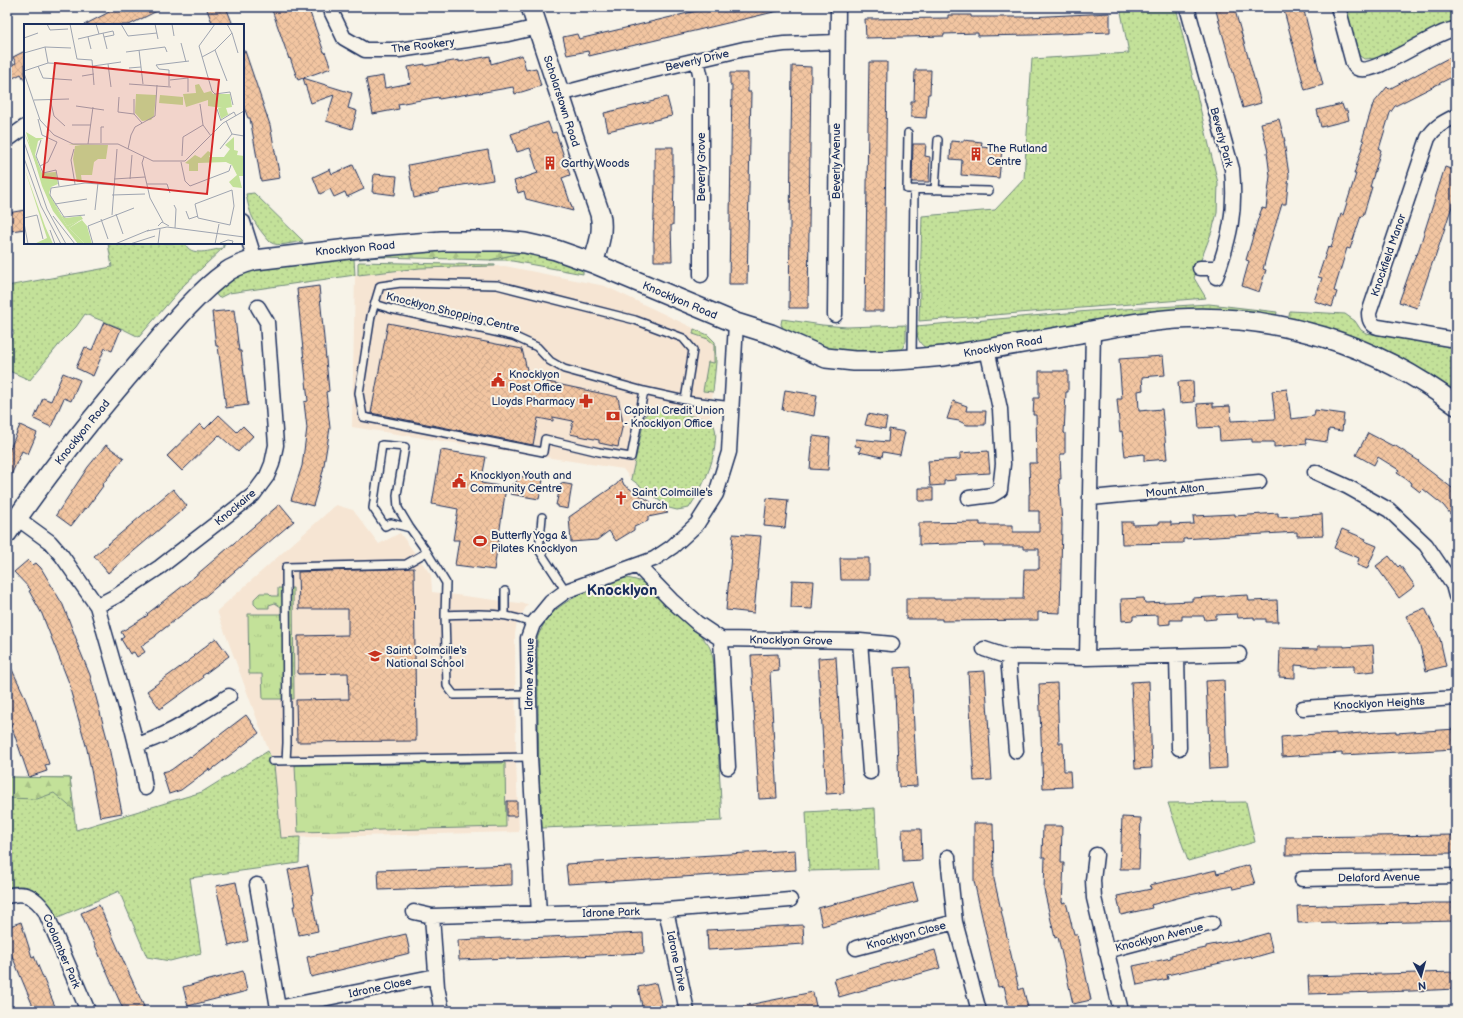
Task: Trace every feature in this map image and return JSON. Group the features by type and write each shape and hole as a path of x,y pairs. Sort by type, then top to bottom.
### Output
{"street":[{"name":"The Rookery","path":"332,7 332,13 344,38 365,50 399,50 508,34 538,27"},
{"name":"Scholarstown Road","path":"531,7 602,222 601,237 593,263"},
{"name":"Beverly Avenue","path":"835,315 838,7"},
{"name":"Beverly Park","path":"1186,7 1232,169 1234,193 1232,220 1217,273 1200,268"},
{"path":"1338,7 1352,63 1357,68 1368,69 1443,33 1456,29"},
{"name":"Beverly Drive","path":"560,94 697,60 765,46 837,42"},
{"name":"Beverly Grove","path":"697,60 701,78 701,275"},
{"name":"Knockfield Manor","path":"1456,116 1439,125 1428,138 1370,307 1369,316 1372,324 1378,327 1456,340"},
{"path":"7,140 24,128"},
{"path":"244,225 255,260"},
{"name":"Knocklyon Road","path":"12,526 49,474 161,337 200,295 221,276 240,264 255,260 357,248 463,240 525,243 556,250 593,263 736,323 771,334 802,348 835,360 854,361 912,359 987,349 1148,321 1197,318 1230,319 1280,326 1334,340 1373,355 1409,374 1456,405"},
{"name":"Knockaire","path":"97,606 116,596 160,567 253,495 267,476 272,464 276,445 267,322 258,307"},
{"name":"Idrone Avenue","path":"538,914 530,757 528,638 533,624 551,602 566,591 638,566 654,559 672,547 696,524 716,494 729,452 736,323"},
{"path":"1087,658 1093,330"},
{"path":"969,498 992,495 1000,490 1003,464 1000,409 987,349"},
{"path":"1314,472 1348,487 1389,510 1426,545 1453,585 1456,596"},
{"name":"Mount Alton","path":"1091,498 1259,482"},
{"path":"12,526 50,542 62,556 97,606 142,768 144,788"},
{"path":"638,566 671,600 697,623 721,639 728,767"},
{"name":"Knocklyon Grove","path":"721,639 860,641 892,644"},
{"path":"860,641 870,772"},
{"path":"984,649 1008,657 1087,658 1239,654"},
{"path":"1177,656 1179,748"},
{"path":"1008,657 1016,751"},
{"path":"136,745 151,741 229,696"},
{"name":"Knocklyon Heights","path":"1303,708 1456,698"},
{"name":"Knocklyon Avenue","path":"1096,855 1092,880 1094,898 1121,1011"},
{"name":"Knocklyon Close","path":"948,857 955,922 979,1011"},
{"name":"Delaford Avenue","path":"1302,879 1456,876"},
{"name":"Idrone Close","path":"257,885 273,1010 436,976"},
{"name":"Coolamber Park","path":"7,896 16,894 29,896 34,898 45,911 88,1011"},
{"name":"Idrone Park","path":"414,912 432,916 666,910 790,900"},
{"name":"Idrone Drive","path":"666,910 687,1011"},
{"path":"432,916 436,976 442,1011"},
{"name":"Knocklyon Close","path":"856,948 955,922"},
{"name":"Knocklyon Avenue","path":"1106,951 1212,923"}],"lane":[{"path":"908,133 907,189 989,191"},
{"path":"935,190 938,140"},
{"path":"912,359 914,190"},
{"name":"Knocklyon Shopping Centre","path":"685,400 693,350 683,338 635,320 497,285 400,283 380,286 375,304 513,336 537,347 550,360 564,369 644,391 685,400 732,406"},
{"path":"375,304 371,316 359,393 363,417 543,452 545,439 599,452 631,457 644,391"},
{"path":"410,528 391,524 385,526 373,508 382,445 405,447 397,495 398,508 446,583 445,615 447,686 454,695 528,694"},
{"path":"542,517 539,550 566,591"},
{"path":"286,761 286,567 406,564 427,552"},
{"path":"504,615 505,591"},
{"path":"445,615 504,615 521,618 533,624"},
{"path":"272,761 530,757"}],"shaded area":[{"path":"505,266 605,286 708,335 715,342 716,362 710,420 655,408 650,409 645,416 631,479 623,469 352,427 355,275 420,268"},
{"name":"Saint Colmcille's National School","path":"336,505 353,510 379,544 400,533 431,575 432,592 528,604 517,622 515,634 516,763 519,832 281,838 274,765 217,611"}],"green space":[{"path":"1120,7 1176,7 1218,183 1217,213 1212,231 1194,278 1206,298 919,321 922,216 995,210 1024,179 1032,59 1129,53"},
{"path":"1344,7 1456,7 1456,22 1448,23 1377,58 1364,59 1356,53"},
{"path":"254,193 303,241 281,245 270,242 260,231 249,209 246,194"},
{"path":"108,244 186,244 188,248 196,252 223,248 184,285 139,337 85,314 76,327 62,341 30,380 7,370 7,352 14,331 7,330 7,286 112,267"},
{"path":"441,248 496,249 525,252 490,260 379,257 360,259 360,255"},
{"path":"525,252 557,259 583,270 583,274 507,260 490,260"},
{"path":"360,255 360,259 354,259 355,275 229,293 219,298 213,291 245,270"},
{"path":"359,262 495,266 420,268 358,275"},
{"path":"1209,304 1277,312 1276,317 930,350 923,346 919,340 916,326 1090,311"},
{"path":"1290,311 1345,314 1355,321 1361,330 1366,333 1456,347 1456,392 1447,390 1288,319"},
{"path":"782,319 847,327 906,325 906,341 902,349 885,355 827,351 783,329 781,324"},
{"path":"694,329 708,335 715,342 716,362 713,392 703,391 708,362 714,363 714,344 708,339 693,334"},
{"path":"655,408 710,420 715,428 716,437 712,461 702,485 689,508 677,510 669,508 631,479 645,416 651,409"},
{"path":"626,578 642,582 650,588 700,634 710,648 714,665 722,821 542,828 539,775 537,639 546,620 566,602 613,581"},
{"path":"278,588 293,588 294,699 263,699 262,674 249,674 248,614 281,614 281,607 275,603 269,605 269,608 258,608 254,604 254,599 260,593 269,593 272,596 278,596"},
{"path":"268,751 274,765 281,838 300,837 299,863 190,878 201,953 170,961 147,957 119,891 56,918 42,897 31,888 17,886 7,888 7,777 70,778 76,830 202,792"},
{"path":"505,763 506,827 298,832 295,765"},
{"path":"7,777 70,778 74,810 54,793 37,799 7,798"},
{"path":"1246,802 1255,842 1188,861 1168,803"},
{"path":"875,808 878,869 809,871 806,812"}],"building":[{"path":"119,7 165,7 131,24 86,24"},
{"path":"206,7 226,7 233,24 213,24"},
{"path":"271,7 308,7 331,68 298,80"},
{"path":"713,7 778,7 778,11 589,56 588,51 567,55 563,37 577,34 579,39"},
{"path":"1215,7 1234,7 1261,103 1243,108"},
{"path":"1283,7 1303,7 1323,85 1305,90"},
{"path":"1110,13 1110,32 978,36 978,33 944,34 944,36 866,38 865,19 948,18 948,15 971,15 971,17 1028,17"},
{"path":"244,51 270,125 280,178 261,181 250,118 248,118 244,108"},
{"path":"24,52 24,79 21,74 7,81 7,67 16,63 13,57"},
{"path":"1456,54 1456,75 1395,106 1390,113 1379,149 1381,150 1370,187 1372,187 1363,216 1361,216 1350,249 1347,248 1334,291 1337,292 1332,307 1314,301 1322,278 1318,277 1328,247 1331,248 1341,214 1343,215 1356,174 1354,174 1364,141 1362,140 1373,104 1387,87 1389,89"},
{"path":"522,55 526,70 536,68 541,86 515,94 513,87 439,99 438,97 398,104 399,109 373,114 366,79 383,76 385,88 411,83 408,67 425,64 425,66 459,60 459,62 490,56 491,64"},
{"path":"869,62 887,62 884,311 865,311"},
{"path":"792,66 811,67 808,308 789,308"},
{"path":"915,70 931,70 930,94 928,94 926,118 911,117 911,101 914,101"},
{"path":"730,73 748,73 748,92 751,92 747,284 729,284 732,85 730,85"},
{"path":"303,78 352,93 348,108 357,111 352,129 326,121 334,95 311,103"},
{"path":"667,97 672,116 608,131 604,113"},
{"path":"1342,104 1344,110 1347,110 1349,120 1321,127 1317,110"},
{"path":"1279,119 1285,141 1289,175 1286,204 1282,204 1270,243 1263,269 1266,270 1259,292 1242,286 1249,261 1246,260 1258,219 1262,208 1266,209 1270,176 1268,152 1261,123"},
{"name":"Garthy Woods","path":"548,122 552,133 556,132 570,175 562,178 573,211 526,199 524,191 518,193 514,181 538,173 530,148 517,152 511,134"},
{"name":"The Rutland Centre","path":"963,140 982,142 981,147 1002,149 999,178 961,175 962,160 950,159 951,141 963,142"},
{"path":"913,144 926,144 925,156 930,157 929,182 912,182"},
{"path":"655,147 673,147 673,225 671,225 672,261 654,261"},
{"path":"488,150 493,180 439,190 439,192 414,198 408,165"},
{"path":"353,165 364,189 347,197 345,192 334,197 330,189 320,194 313,177 330,169 332,174"},
{"path":"1445,167 1456,171 1456,194 1417,308 1399,302 1416,254 1417,255"},
{"path":"374,174 397,176 395,195 372,192"},
{"path":"24,210 24,229 11,231 8,213"},
{"path":"319,286 329,391 326,392 330,428 323,471 313,506 291,500 302,466 307,428 304,402 308,401 297,289"},
{"path":"234,310 248,405 226,408 212,312"},
{"path":"104,322 121,329 112,351 105,348 93,376 76,368 85,347 92,350"},
{"path":"388,323 522,349 529,378 618,397 623,423 618,447 599,443 599,440 570,434 573,421 553,417 553,421 538,418 533,445 371,413"},
{"path":"1163,356 1165,375 1142,377 1143,390 1138,391 1139,411 1162,409 1167,459 1144,461 1144,454 1125,456 1122,431 1120,432 1117,399 1122,399 1119,359"},
{"path":"1039,371 1068,371 1068,392 1066,392 1064,433 1065,454 1060,454 1061,479 1059,479 1062,524 1060,613 1038,612 1038,620 942,621 942,619 906,619 906,598 1023,599 1024,569 1039,569 1039,549 1023,549 1023,546 984,546 984,543 919,545 919,523 980,522 980,525 1013,525 1013,532 1039,532 1039,511 1029,511 1029,463 1037,463 1036,415 1033,415 1034,398 1039,398"},
{"path":"63,373 80,380 71,401 64,398 51,427 34,419 43,398 51,401"},
{"path":"1193,381 1194,402 1180,403 1178,382"},
{"path":"1287,389 1291,419 1314,416 1315,410 1344,414 1342,431 1329,429 1327,442 1306,439 1307,444 1274,447 1274,442 1252,442 1252,439 1220,441 1219,427 1199,428 1197,404 1213,403 1213,407 1230,406 1231,421 1275,419 1272,391"},
{"path":"785,390 817,395 814,416 782,410"},
{"path":"953,401 967,406 966,411 986,411 985,425 967,425 959,421 947,419"},
{"path":"868,414 887,418 885,429 865,425"},
{"path":"219,415 237,432 243,426 253,436 238,452 219,435 182,471 167,456 200,424 205,429"},
{"path":"20,425 37,433 28,454 22,451 7,484 7,456"},
{"path":"889,429 905,432 900,455 883,452 882,457 859,452 861,447 855,446 856,439 888,442"},
{"path":"1368,433 1393,446 1394,445 1419,461 1418,462 1456,491 1456,521 1443,505 1423,489 1420,492 1411,485 1412,483 1397,473 1399,470 1378,457 1374,465 1356,455"},
{"path":"813,436 830,438 828,470 810,469"},
{"path":"106,445 124,458 102,485 103,486 86,509 85,508 71,526 56,515 88,467"},
{"path":"441,450 486,457 481,483 506,487 494,570 455,565 459,540 453,540 458,509 432,504"},
{"path":"988,451 990,473 955,475 955,480 944,481 944,485 930,486 928,461 960,459 960,453"},
{"path":"517,476 543,480 539,499 510,494 512,484 516,484"},
{"name":"Saint Colmcille's Church","path":"621,478 624,485 668,513 648,517 648,521 634,527 634,530 616,541 609,531 597,540 571,542 569,517 617,484"},
{"path":"561,483 572,485 568,509 558,507 558,505 556,505"},
{"path":"919,488 933,488 933,501 919,501"},
{"path":"173,489 187,506 108,573 94,556"},
{"path":"767,498 788,500 785,528 764,526"},
{"path":"280,504 294,521 202,599 156,636 141,646 145,652 137,657 134,652 130,654 121,639 124,637 121,632 148,615 147,614 188,582"},
{"path":"1278,513 1278,517 1322,514 1323,535 1297,536 1297,532 1183,539 1183,543 1122,544 1121,522 1133,522 1133,525 1159,524 1159,522 1171,522 1171,525 1194,524 1193,516 1235,514 1235,516"},
{"path":"1342,529 1366,539 1365,541 1377,546 1367,569 1357,565 1359,558 1334,548"},
{"path":"733,534 761,536 754,613 726,610"},
{"path":"1389,556 1398,567 1400,565 1415,586 1399,598 1376,566"},
{"path":"840,558 869,558 869,580 841,580"},
{"path":"28,560 33,565 36,563 41,568 63,605 90,675 108,742 122,813 100,817 87,749 70,689 71,688 42,614 29,591 31,590 14,572"},
{"path":"414,568 416,741 297,742 296,700 349,699 348,673 298,674 298,636 348,635 348,609 299,609 298,572"},
{"path":"792,580 814,581 812,609 791,608"},
{"path":"1248,595 1249,601 1277,600 1278,622 1266,622 1266,619 1254,619 1254,617 1238,618 1237,614 1216,615 1216,619 1205,620 1204,616 1182,616 1182,620 1170,620 1170,624 1158,625 1158,615 1133,616 1133,620 1122,621 1121,599 1144,598 1145,603 1192,601 1192,598"},
{"path":"1425,608 1440,639 1446,666 1426,671 1420,646 1406,616"},
{"path":"216,638 229,656 202,676 203,678 160,709 147,691 194,657 193,656"},
{"path":"1373,645 1375,671 1354,673 1354,666 1318,667 1295,665 1295,678 1279,677 1280,648 1318,649 1318,646 1344,647"},
{"path":"778,654 779,671 770,672 777,798 759,799 751,655"},
{"path":"836,657 844,793 826,794 818,658"},
{"path":"7,659 24,695 34,721 35,720 49,764 45,765 47,771 29,777 7,713"},
{"path":"911,667 917,786 899,787 894,668"},
{"path":"985,671 992,780 974,781 968,672"},
{"path":"1224,680 1227,768 1210,769 1206,681"},
{"path":"1149,681 1152,768 1135,769 1131,682"},
{"path":"1057,683 1059,743 1063,743 1064,771 1070,771 1071,787 1043,788 1039,684"},
{"path":"246,715 259,733 210,771 209,769 181,790 169,794 162,772 171,770 190,756 191,757"},
{"path":"1456,729 1456,749 1342,755 1342,753 1282,757 1281,737 1336,733 1336,735"},
{"path":"507,801 517,801 517,816 507,816"},
{"path":"1122,817 1141,818 1139,869 1120,869"},
{"path":"974,823 993,823 994,879 1019,990 1023,988 1029,1011 1010,1011 1004,986 998,987 974,881"},
{"path":"1043,826 1062,826 1061,863 1064,863 1062,903 1066,902 1074,934 1077,934 1091,1000 1073,1004 1058,937 1055,938 1044,890 1045,857 1042,857"},
{"path":"902,829 921,829 922,860 903,861"},
{"path":"1456,835 1456,853 1286,855 1286,837"},
{"path":"795,850 796,870 568,884 566,864"},
{"path":"512,865 512,885 379,890 378,870"},
{"path":"1249,865 1255,884 1233,889 1232,886 1185,896 1151,905 1152,908 1121,915 1117,896 1151,889 1150,885 1216,870 1217,874"},
{"path":"308,866 313,894 311,895 318,931 299,935 288,870"},
{"path":"236,882 248,941 229,946 216,886"},
{"path":"913,883 918,901 822,926 818,908"},
{"path":"1456,903 1456,921 1335,924 1335,922 1298,923 1297,906"},
{"path":"99,905 146,1011 124,1011 115,991 81,913"},
{"path":"21,922 32,957 34,956 57,1011 35,1011 7,944 7,927"},
{"path":"803,925 804,944 708,950 707,930"},
{"path":"643,933 644,953 459,960 458,940"},
{"path":"1268,933 1273,952 1252,958 1251,956 1167,975 1168,979 1137,985 1133,966 1171,958 1171,955 1206,948 1206,946 1237,940 1237,942"},
{"path":"406,934 410,953 311,977 307,957"},
{"path":"935,950 940,968 839,997 834,979"},
{"path":"243,971 247,991 188,1006 183,987"},
{"path":"1456,972 1456,989 1309,994 1308,976"},
{"path":"656,983 663,1011 643,1011 638,987"},
{"path":"813,992 817,1011 744,1011 743,1006"}],"place":[{"name":"The Rutland Centre","path":"976,154"},
{"name":"Garthy Woods","path":"550,163"},
{"name":"Knocklyon Post Office","path":"498,380"},
{"name":"Lloyds Pharmacy","path":"586,401"},
{"name":"Capital Credit Union - Knocklyon Office","path":"613,416"},
{"name":"Knocklyon Youth and Community Centre","path":"459,481"},
{"name":"Saint Colmcille's Church","path":"621,498"},
{"name":"Butterfly Yoga & Pilates Knocklyon","path":"480,541"},
{"name":"Saint Colmcille's National School","path":"375,656"}],"district":[{"name":"Knocklyon","path":"622,590"}]}
